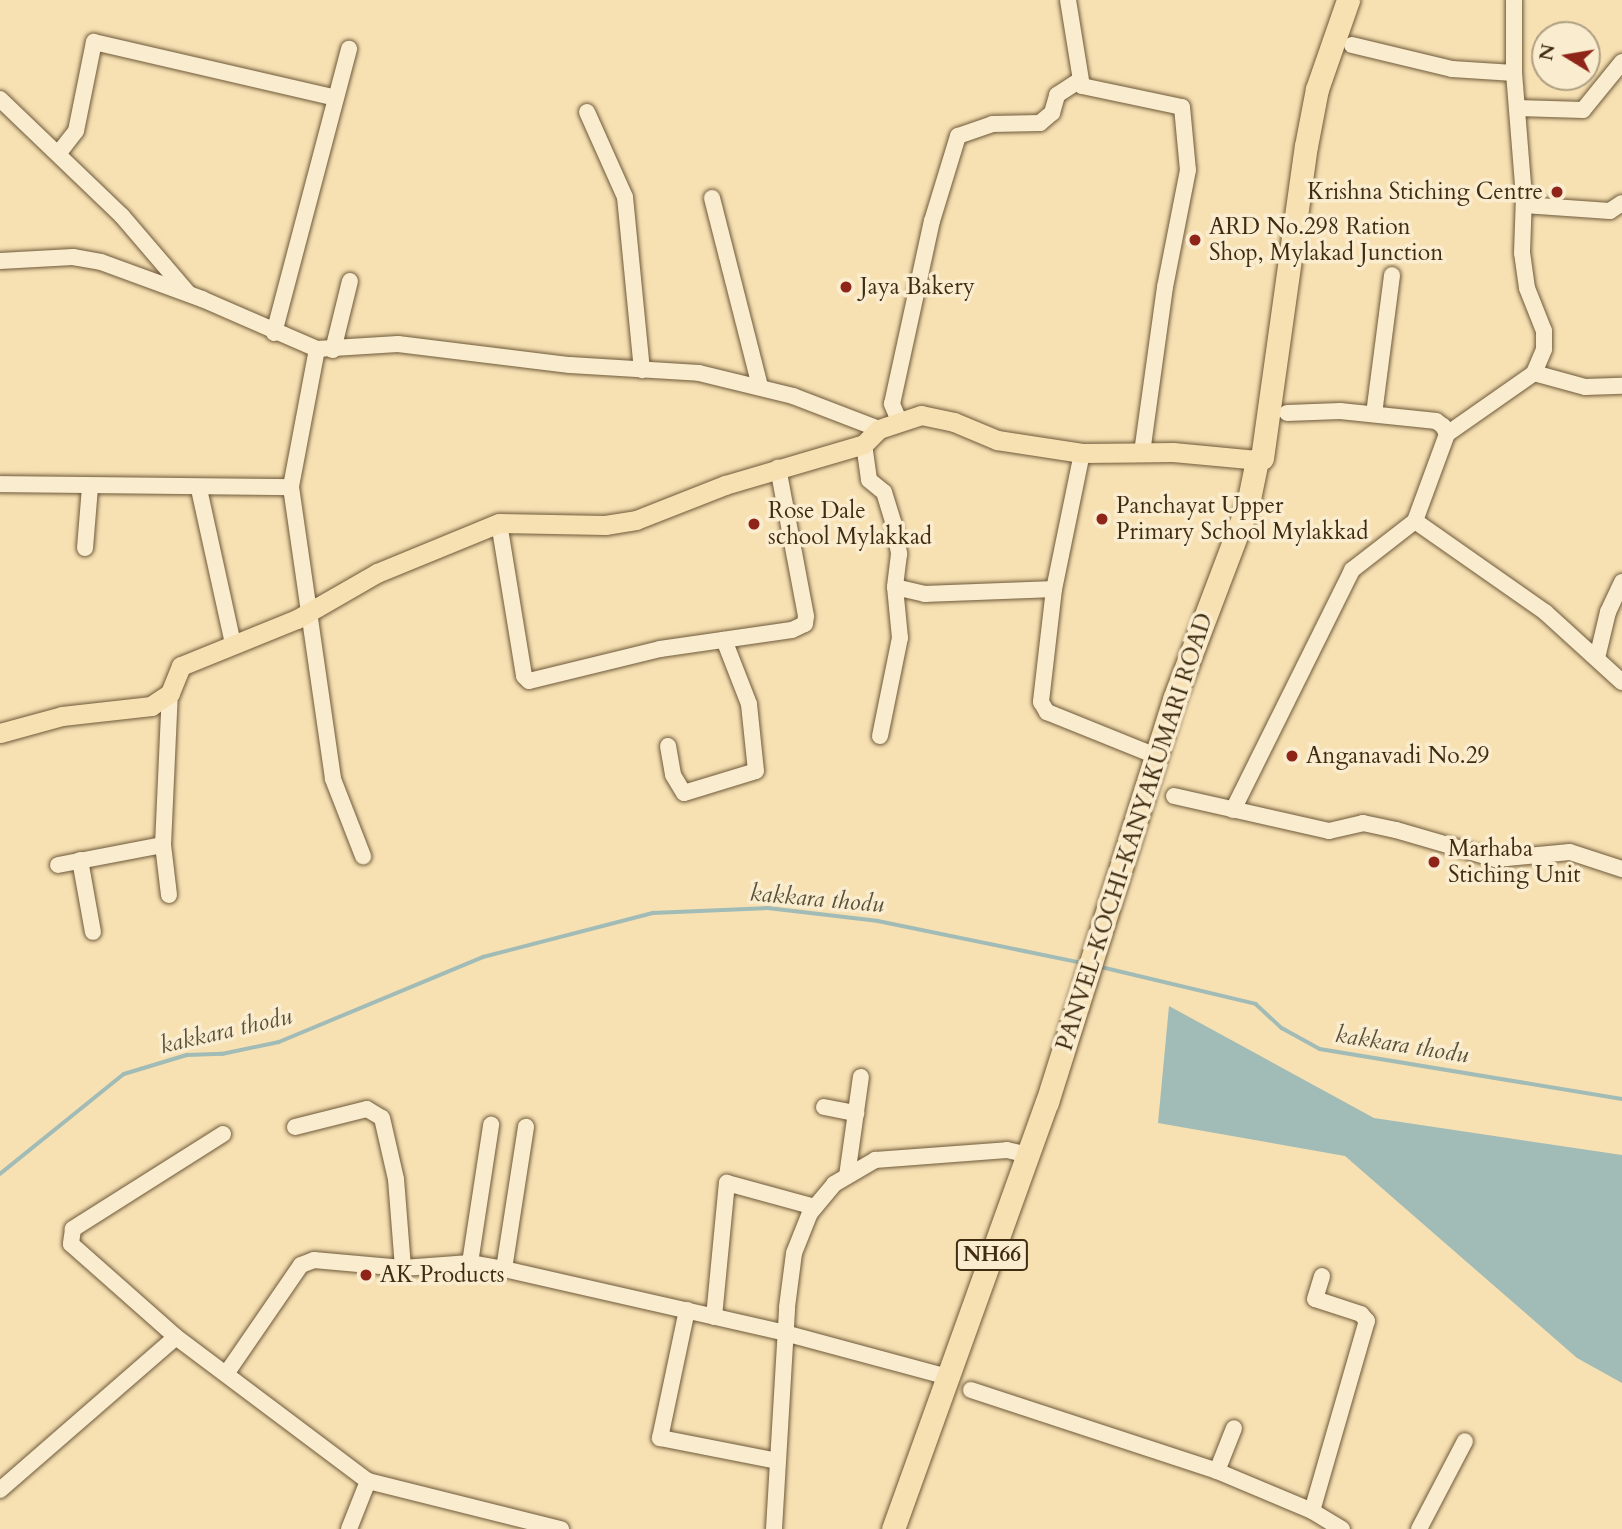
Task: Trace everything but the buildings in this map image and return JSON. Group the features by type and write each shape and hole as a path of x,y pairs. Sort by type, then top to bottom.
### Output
{"highway":[{"name":"PANVEL-KOCHI-KANYAKUMARI ROAD","path":"892,1529 1028,1154 1156,757 1248,504 1257,460 1262,458 1315,100 1348,0"}],"main road":[{"path":"0,733 62,716 138,710 170,693 181,666 309,612 377,573 499,523 605,525 636,520 778,468 864,444 879,429 930,414 997,440 1082,453 1142,452 1257,460"}],"street":[{"path":"1068,0 1080,80 1090,90 1182,107 1188,170 1165,287 1142,452"},
{"path":"1233,810 1352,570 1415,521 1447,434 1534,373 1545,335 1523,264 1524,205 1514,73 1514,0"},
{"path":"58,154 76,131 94,42 336,98"},
{"path":"1352,46 1413,62 1514,73"},
{"path":"274,333 349,49"},
{"path":"1517,108 1583,110 1622,62"},
{"path":"900,423 892,404 932,221 958,136 992,124 1040,123 1052,113 1057,95 1080,80"},
{"path":"0,99 122,216 188,293"},
{"path":"587,112 625,197 642,370"},
{"path":"712,198 760,387"},
{"path":"1524,205 1610,211 1622,202"},
{"path":"0,261 83,259 188,293 274,333 325,349 398,344 642,370 699,373 760,387 841,411 879,429"},
{"path":"1374,414 1392,275"},
{"path":"350,281 325,349 291,487 333,779 363,856"},
{"path":"1534,373 1585,387 1622,386"},
{"path":"1287,413 1374,414 1436,421 1447,434"},
{"path":"864,444 869,480 884,492 899,554 895,587 900,638 880,736"},
{"path":"1082,453 1054,589 1041,698 1044,710 1156,757"},
{"path":"499,523 526,679 805,624 778,468"},
{"path":"0,484 199,489 291,487"},
{"path":"85,548 90,487"},
{"path":"199,489 233,644"},
{"path":"1415,521 1545,612 1622,682"},
{"path":"1597,658 1608,612 1622,582"},
{"path":"895,587 925,594 1054,589"},
{"path":"668,746 673,775 684,793 756,771 749,704 724,640"},
{"path":"169,895 163,845 170,693"},
{"path":"1174,796 1329,831 1363,823 1496,859 1570,852 1622,869"},
{"path":"58,865 163,845"},
{"path":"80,860 93,932"},
{"path":"847,1176 861,1077"},
{"path":"824,1107 856,1113"},
{"path":"295,1126 367,1109 382,1118 397,1179 403,1268"},
{"path":"470,1264 491,1125"},
{"path":"504,1269 526,1127"},
{"path":"223,1134 73,1229 71,1244 176,1337 368,1480 561,1529"},
{"path":"774,1529 785,1333 794,1253 815,1207 834,1184 875,1160 1007,1150 1028,1154"},
{"path":"714,1317 727,1183 815,1207"},
{"path":"226,1374 267,1311 309,1260 403,1268 470,1264 504,1269 785,1333 948,1377"},
{"path":"1312,1511 1367,1321 1361,1314 1315,1299 1322,1276"},
{"path":"687,1310 660,1438 777,1461"},
{"path":"0,1490 176,1337"},
{"path":"971,1390 1217,1471 1312,1511 1342,1529"},
{"path":"1217,1471 1234,1428"},
{"path":"1419,1529 1465,1441"},
{"path":"349,1529 368,1480"}],"water":[{"path":"1169,1006 1374,1118 1622,1155 1622,1383 1577,1358 1345,1156 1158,1123"}],"waterway":[{"name":"kakkara thodu","path":"0,1174 124,1074 187,1055 222,1054 279,1042 483,957 653,913 768,908 878,921 1083,963"},
{"name":"kakkara thodu","path":"1097,966 1256,1004 1282,1028 1320,1049 1622,1099"}],"place":[{"name":"Krishna Stiching Centre","path":"1557,192"},
{"name":"ARD No.298 Ration Shop, Mylakad Junction","path":"1195,240"},
{"name":"Jaya Bakery","path":"846,287"},
{"name":"Panchayat Upper Primary School Mylakkad","path":"1102,519"},
{"name":"Rose Dale school Mylakkad","path":"754,524"},
{"name":"Anganavadi No.29","path":"1292,756"},
{"name":"Marhaba Stiching Unit","path":"1434,862"},
{"name":"AK Products","path":"366,1275"}]}
